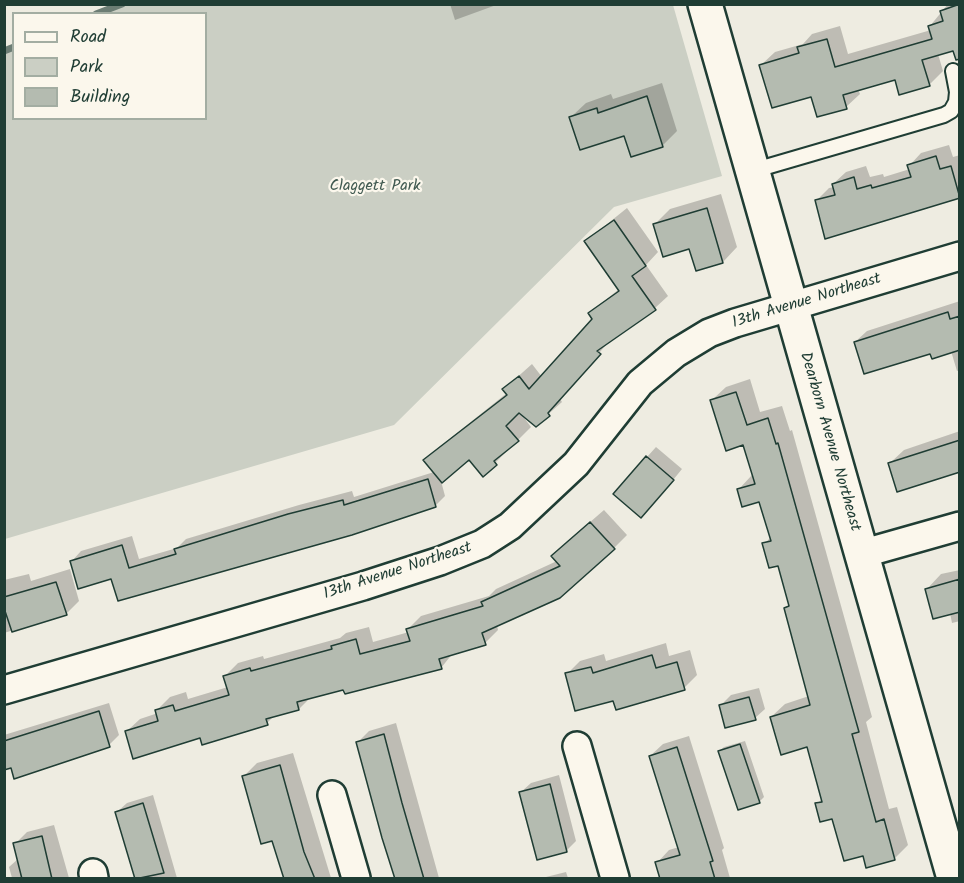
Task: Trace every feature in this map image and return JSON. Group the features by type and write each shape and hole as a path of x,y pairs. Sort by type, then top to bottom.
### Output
{"street":[{"name":"Dearborn Avenue Northeast","path":"705,4 861,554 952,843 954,879"},
{"name":"13th Avenue Northeast","path":"4,690 363,586 441,561 482,544 510,526 576,464 640,383 676,353 709,333 791,305 960,256"},
{"path":"861,554 960,526"},
{"path":"577,746 615,879"},
{"path":"332,795 356,879"}],"lane":[{"path":"752,171 944,115 951,111 956,102 957,92 952,71"}],"green space":[{"name":"Claggett Park","path":"122,4 673,5 722,176 614,207 394,425 5,539 4,51 12,47 12,120 207,120 207,12 99,12"}],"building":[{"path":"960,4 960,59 956,60 953,51 922,60 930,86 899,95 895,80 843,95 847,109 817,117 811,97 772,108 759,65 799,53 797,47 827,39 835,67 932,39 928,26 943,21 940,11"},
{"path":"647,96 663,147 631,157 624,136 580,150 569,117 597,108 598,113"},
{"path":"936,156 940,169 951,166 960,198 825,239 815,200 835,195 832,184 854,177 857,189 871,185 872,188 911,177 907,165"},
{"path":"707,208 723,263 696,271 689,249 663,257 653,224"},
{"path":"614,220 646,266 632,276 656,310 597,351 601,354 548,413 550,416 536,427 519,413 506,426 519,441 494,461 497,465 483,477 469,460 442,483 423,460 507,395 502,389 519,376 529,389 592,319 588,313 619,291 584,241"},
{"path":"948,312 950,319 960,316 960,350 932,359 930,354 864,374 854,342"},
{"path":"736,392 747,425 768,418 776,444 778,443 859,732 852,734 876,822 884,819 895,860 866,868 863,856 844,861 832,819 820,822 815,803 822,802 807,747 781,755 770,717 810,705 784,608 789,606 778,566 769,568 762,543 771,541 759,502 742,507 737,489 755,484 743,445 726,451 710,400"},
{"path":"960,440 960,472 897,492 888,463"},
{"path":"646,456 674,480 641,518 613,494"},
{"path":"428,479 436,507 352,535 118,601 111,579 78,589 70,561 122,545 129,568 176,554 174,549 288,514 343,500 344,505"},
{"path":"590,522 615,549 560,598 482,633 486,645 439,659 442,669 345,694 343,690 297,702 299,710 266,719 268,725 202,745 200,738 133,759 125,731 158,721 155,710 173,705 175,711 229,695 223,676 250,668 251,671 332,649 331,646 356,639 360,654 410,641 406,629 483,606 481,602 560,566 551,556"},
{"path":"960,579 960,612 933,619 925,589"},
{"path":"56,582 67,615 12,632 4,608 4,597"},
{"path":"652,655 656,668 677,662 685,690 616,710 613,701 575,711 565,673 591,667 593,673"},
{"path":"749,697 756,720 725,728 719,705"},
{"path":"99,711 110,747 14,779 11,768 4,770 4,741"},
{"path":"384,734 424,879 395,879 382,838 356,742"},
{"path":"740,744 760,803 738,810 718,751"},
{"path":"677,747 713,861 710,862 715,879 660,879 655,862 680,855 649,756"},
{"path":"280,765 304,852 315,879 284,879 272,841 261,844 242,776"},
{"path":"550,784 567,852 537,860 519,792"},
{"path":"143,803 164,873 135,879 115,812"},
{"path":"42,836 52,879 22,879 13,843"}],"waterway":[{"path":"101,12 122,4"},
{"path":"4,51 12,48"}]}
